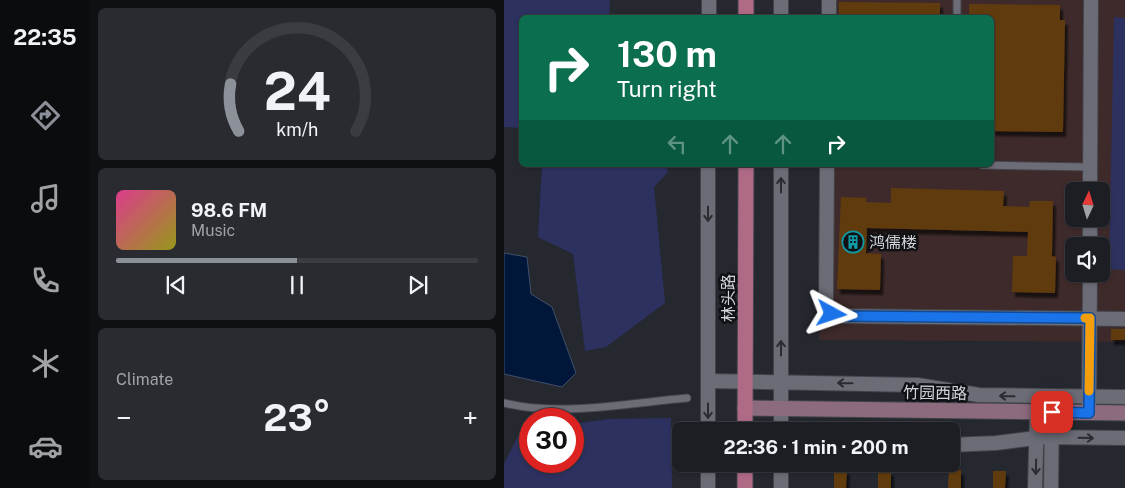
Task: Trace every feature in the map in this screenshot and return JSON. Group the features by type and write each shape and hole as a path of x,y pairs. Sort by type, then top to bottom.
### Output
{"main road":[{"path":"746,0 746,15"},
{"name":"林头路","path":"745,422 746,167"},
{"name":"竹园西路","path":"745,408 1125,413"},
{"path":"745,472 745,488"}],"street":[{"path":"709,0 709,15"},
{"path":"781,0 781,15"},
{"path":"829,0 829,15"},
{"path":"1090,182 1091,0"},
{"path":"708,167 708,422"},
{"path":"781,167 781,422"},
{"path":"827,167 826,303 832,314 837,316 1125,319"},
{"path":"1089,413 1090,282"},
{"path":"708,381 916,384 979,395 1125,397"},
{"path":"1035,488 1037,412"},
{"path":"1051,488 1052,412"},
{"path":"960,445 1052,437 1125,438"},
{"path":"708,472 708,488"},
{"path":"780,488 781,472"}],"lane":[{"path":"957,0 957,15"},
{"path":"994,165 1090,167"},
{"path":"504,403 523,408 577,408 687,398"}],"shaded area":[{"path":"504,0 610,0 609,15 519,15 519,128 504,127"},
{"path":"822,0 1125,0 1125,342 819,340 820,167 994,167 994,15 822,15"},
{"path":"1114,17 1126,18 1125,270 1110,269"},
{"path":"542,167 667,167 668,172 654,187 665,303 606,347 585,351 573,254 538,237"},
{"path":"504,253 527,257 531,294 552,307 576,373 562,387 504,374"},
{"path":"671,418 672,488 504,488 504,464 519,434 519,473 584,473 584,422 609,419"}],"building":[{"path":"839,2 940,3 940,15 839,15"},
{"path":"969,4 1060,5 1060,20 1065,20 1063,132 994,131 994,15 969,15"},
{"name":"鸿儒楼","path":"891,188 1004,191 1003,206 1029,207 1030,201 1053,201 1052,256 1056,257 1055,293 1012,292 1013,256 1027,256 1028,232 867,228 866,253 881,254 880,290 837,289 841,197 866,198 866,202 891,203"},
{"path":"1111,329 1126,329 1126,340 1111,340"},
{"path":"961,470 961,488 948,488 949,472 960,472"},
{"path":"993,471 1006,471 1005,488 993,488"},
{"path":"834,472 847,472 846,488 834,488"},
{"path":"878,472 891,472 891,488 878,488"}],"slow traffic":[{"path":"1085,318 1090,318 1089,391"}],"place":[{"name":"鸿儒楼","path":"853,242"}],"route":[{"path":"832,314 837,316 1090,318 1089,413 1052,412"}]}
